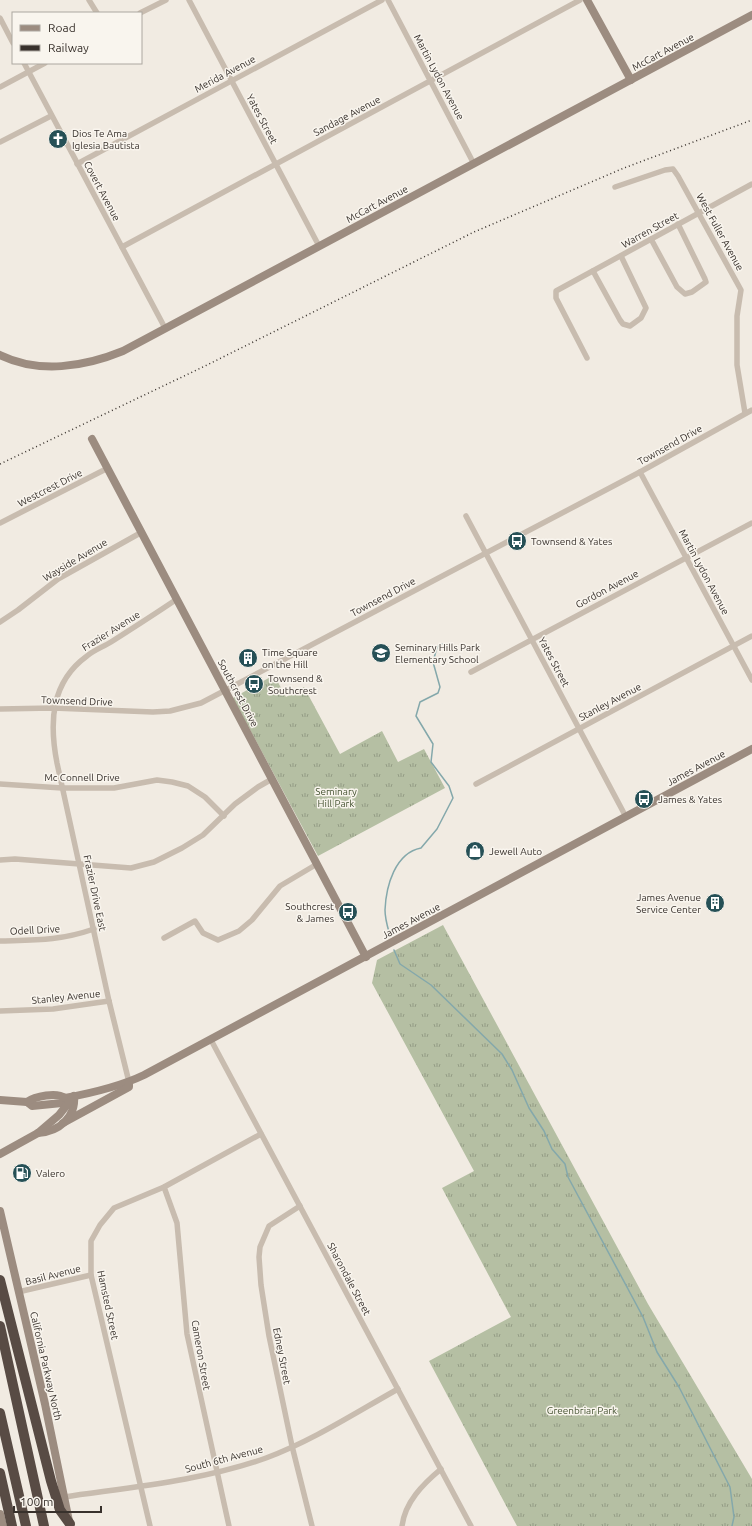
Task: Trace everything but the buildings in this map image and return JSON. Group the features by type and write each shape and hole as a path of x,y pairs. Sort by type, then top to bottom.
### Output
{"highway":[{"path":"0,1280 46,1466 60,1510 70,1525"},
{"path":"0,1326 44,1526"},
{"path":"0,1413 26,1526"},
{"path":"0,1473 12,1526"}],"main road":[{"path":"587,0 630,80"},
{"name":"McCart Avenue","path":"0,355 19,362 39,366 96,362 118,353 752,15"},
{"name":"Southcrest Drive","path":"92,438 366,956"},
{"name":"James Avenue","path":"13,1101 27,1102 33,1098 61,1095 65,1098 106,1089 129,1082 211,1040 752,749"},
{"path":"38,1133 46,1133 119,1094 128,1087 129,1082"},
{"path":"0,1096 13,1101"},
{"path":"63,1124 74,1111 74,1096"},
{"path":"0,1154 38,1133 59,1115 74,1096"},
{"path":"0,1100 13,1101"},
{"name":"California Parkway North","path":"0,1211 70,1525"},
{"path":"0,1224 4,1232"},
{"path":"0,1514 3,1526"}],"street":[{"path":"89,0 96,12"},
{"path":"142,12 166,0"},
{"name":"Yates Street","path":"189,0 320,246"},
{"name":"Merida Avenue","path":"77,164 382,0"},
{"name":"Martin Lydon Avenue","path":"388,0 474,164"},
{"name":"Sandage Avenue","path":"122,247 580,0"},
{"path":"0,18 12,41"},
{"name":"Covert Avenue","path":"24,64 166,328"},
{"path":"0,87 43,64"},
{"path":"0,142 51,116"},
{"name":"West Fuller Avenue","path":"615,187 673,169 699,213 741,290 736,316 737,365 745,414"},
{"name":"Warren Street","path":"587,358 556,298 556,291 752,184"},
{"path":"650,239 677,287 685,294 692,292 706,282 678,224"},
{"path":"593,271 620,320 623,324 630,326 641,318 646,308 621,256"},
{"name":"Townsend Drive","path":"0,709 53,708 146,712 170,711 201,703 640,472 752,410"},
{"name":"Westcrest Drive","path":"0,524 108,468"},
{"name":"Martin Lydon Avenue","path":"640,472 752,680"},
{"name":"Yates Street","path":"466,516 626,817"},
{"name":"Gordon Avenue","path":"471,672 752,523"},
{"name":"Wayside Avenue","path":"0,622 18,610 58,578 142,532"},
{"name":"Frazier Avenue","path":"53,708 63,684 72,669 88,655 177,599"},
{"name":"Stanley Avenue","path":"476,784 752,636"},
{"name":"Frazier Drive East","path":"53,708 52,740 109,1001 129,1082"},
{"path":"0,860 16,858 131,868 154,862 182,848 203,835 235,804 272,779"},
{"name":"Mc Connell Drive","path":"0,784 62,788 114,788 157,780 172,782 188,786 205,797 224,816"},
{"path":"164,938 195,921 203,933 218,940 239,931 252,920 280,886 317,864"},
{"name":"Odell Drive","path":"0,941 52,940 94,929"},
{"name":"Stanley Avenue","path":"0,1011 53,1009 109,1001"},
{"name":"Sharondale Street","path":"211,1040 471,1526"},
{"name":"Hamsted Street","path":"150,1526 91,1275 91,1241 107,1215 114,1208 164,1187 261,1134"},
{"name":"Cameron Street","path":"164,1187 177,1223 187,1334 229,1526"},
{"name":"Edney Street","path":"300,1206 269,1226 260,1248 259,1257 261,1285 269,1336 292,1446 312,1526"},
{"name":"Basil Avenue","path":"18,1292 91,1275"},
{"name":"South 6th Avenue","path":"64,1497 141,1486 218,1472 266,1458 292,1446 398,1389"},
{"path":"402,1526 410,1503 417,1492 441,1469"}],"green space":[{"name":"Seminary Hill Park","path":"274,675 286,697 304,687 340,754 382,731 398,762 424,749 445,788 318,856 233,698"},
{"name":"Greenbriar Park","path":"443,925 648,1304 752,1479 752,1526 517,1526 429,1361 511,1317 442,1188 474,1171 372,983 377,960"}],"waterway":[{"path":"389,932 385,910 387,891 398,863 412,851 421,848 437,829 453,798 449,786 431,762 433,744 416,716 420,702 438,693 440,687 433,662 437,647 442,644"},
{"path":"394,950 400,964 431,985 502,1054 512,1070 529,1108 544,1131 552,1149 565,1164 568,1177 643,1317 657,1352 679,1387 730,1487 734,1517 732,1526"}],"railway":[{"path":"0,464 205,366 474,232 624,168 752,120"}],"place":[{"name":"Dios Te Ama Iglesia Bautista","path":"58,139"},
{"name":"Townsend & Yates","path":"517,541"},
{"name":"Seminary Hills Park Elementary School","path":"381,653"},
{"name":"Time Square on the Hill","path":"248,658"},
{"name":"Townsend & Southcrest","path":"254,684"},
{"name":"James & Yates","path":"644,799"},
{"name":"Jewell Auto","path":"475,851"},
{"name":"James Avenue Service Center","path":"715,903"},
{"name":"Southcrest & James","path":"348,912"},
{"name":"Valero","path":"22,1173"}]}
